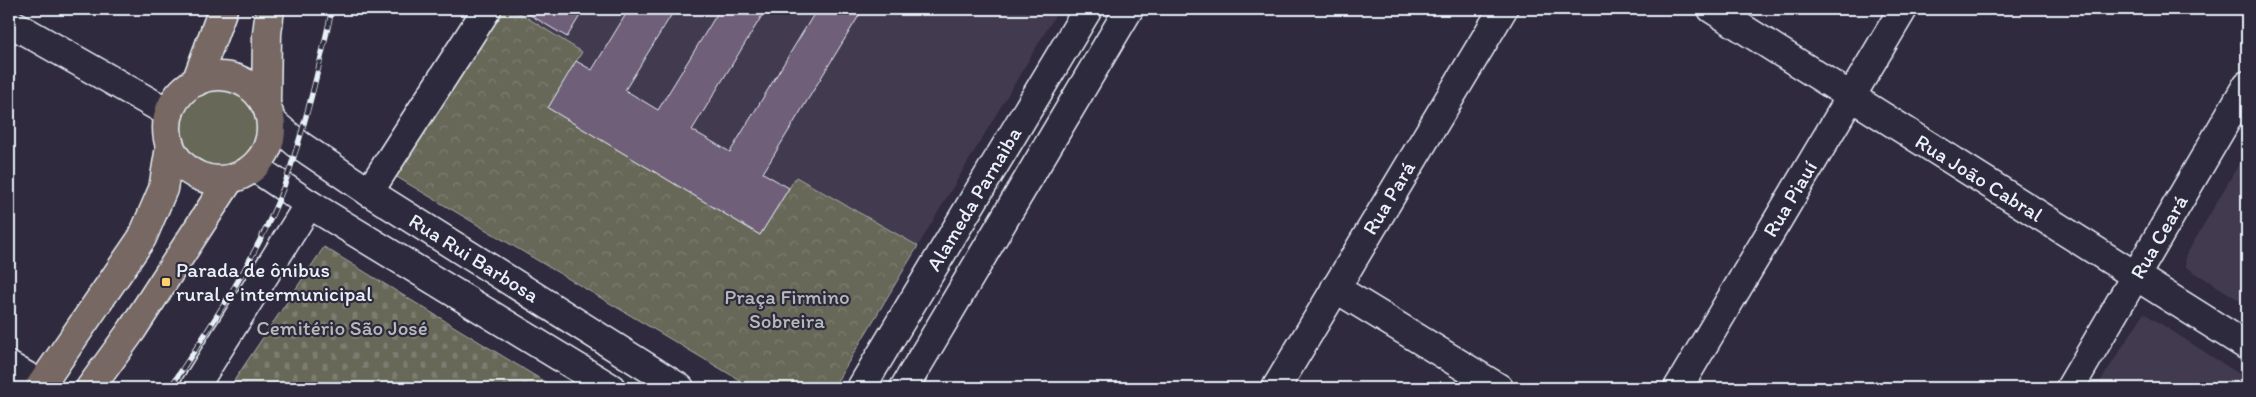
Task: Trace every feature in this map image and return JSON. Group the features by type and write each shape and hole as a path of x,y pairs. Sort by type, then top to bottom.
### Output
{"main road":[{"path":"196,82 223,9"},
{"path":"90,388 242,173 265,154 271,138 267,34 270,9"},
{"path":"42,387 142,238 163,190 170,147 167,130 169,113 180,94 196,82 211,76 228,76 244,82 257,91 269,113"},
{"path":"170,147 181,164 196,175 212,180 242,173"}],"street":[{"path":"370,192 487,9"},
{"name":"Alameda Parnaiba","path":"861,388 1088,9"},
{"name":"Alameda Parnaiba","path":"904,388 1129,9"},
{"name":"Rua Pará","path":"1276,388 1503,9"},
{"name":"Rua João Cabral","path":"1712,9 2247,346"},
{"name":"Rua Piauí","path":"1678,388 1903,9"},
{"path":"9,22 169,113"},
{"path":"1042,85 1072,103"},
{"name":"Rua Ceará","path":"2070,388 2247,85"},
{"name":"Rua Rui Barbosa","path":"269,113 298,144 370,192 680,388"},
{"name":"Rua Rui Barbosa","path":"242,173 309,204 611,388"},
{"path":"194,388 309,204"},
{"path":"1335,288 1499,388"},
{"path":"510,326 529,292"},
{"path":"9,366 42,387"}],"shaded area":[{"path":"513,9 1059,9 918,246 796,177 760,235 548,108 582,52"},
{"path":"2247,150 2247,305 2186,267 2185,257"},
{"path":"2144,313 2247,379 2247,388 2096,388"}],"green space":[{"name":"Praça Firmino Sobreira","path":"496,9 513,9 582,52 548,108 760,235 796,177 918,246 833,388 753,388 395,176"},
{"path":"219,89 234,92 247,100 255,113 258,128 255,143 247,156 234,164 219,167 204,164 191,156 183,143 180,128 183,113 191,100 204,92"},
{"name":"Cemitério São José","path":"324,247 555,388 229,388"}],"building":[{"path":"520,9 584,9 567,37"},
{"path":"629,9 675,9 625,90 658,110 720,9 766,9 692,130 730,152 817,9 863,9 763,173 789,188 760,235 548,108 576,61 592,70"}],"railway":[{"path":"170,388 233,290 273,213 292,164 305,120 332,9"}],"place":[{"name":"Parada de ônibus rural e intermunicipal","path":"166,282"}]}
